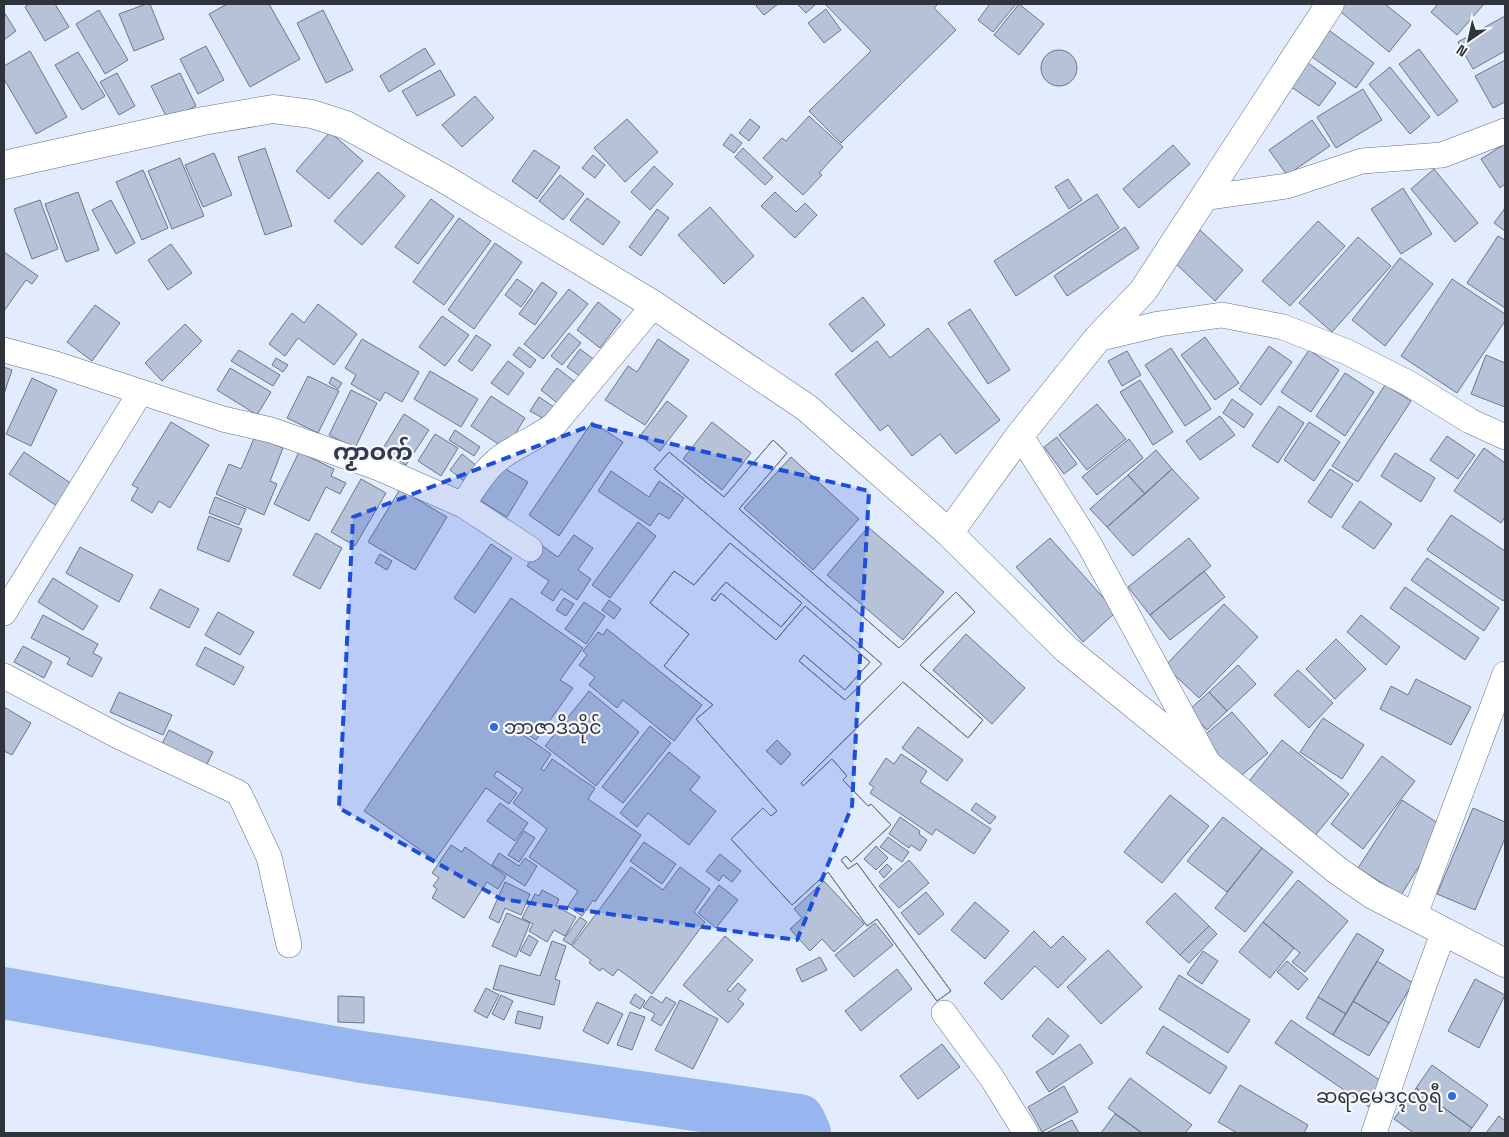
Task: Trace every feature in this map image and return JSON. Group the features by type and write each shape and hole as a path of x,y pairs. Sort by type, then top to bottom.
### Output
{"street":[{"path":"949,533 1020,435 1097,339 1143,291 1330,4"},
{"path":"4,165 203,122 273,109 312,114 346,125 443,178 654,305 807,408 949,533 1066,649 1338,871 1373,895 1505,963"},
{"path":"1203,198 1288,186 1362,162 1442,155 1505,131"},
{"path":"462,505 485,472 499,460 554,425 654,305"},
{"path":"1097,339 1159,324 1222,315 1283,327 1347,352 1410,384 1470,422 1505,437"},
{"path":"4,350 56,364 140,393 288,436 379,468 462,505 530,549"},
{"path":"4,613 140,393"},
{"path":"1020,435 1089,544 1209,766"},
{"path":"1414,917 1505,674"},
{"path":"4,676 120,737 239,793 269,857 289,945"},
{"path":"1374,1133 1444,931"},
{"path":"944,1014 992,1078 1026,1133"}],"highlighted area":[{"path":"592,425 869,491 852,806 797,940 501,899 339,808 353,517"}],"building":[{"path":"29,4 55,4 69,27 45,41 25,7"},
{"path":"150,4 164,39 134,51 119,14"},
{"path":"227,4 269,4 300,59 250,87 209,14"},
{"path":"758,4 778,4 764,15 756,6"},
{"path":"797,4 816,4 806,13"},
{"path":"825,4 938,4 934,8 956,30 841,143 809,111 871,51"},
{"path":"990,4 1016,4 993,32 978,20"},
{"path":"1019,4 1044,24 1019,55 994,35"},
{"path":"1337,4 1385,4 1411,25 1389,52 1335,7"},
{"path":"1438,4 1484,4 1457,35 1431,12"},
{"path":"826,9 841,30 824,43 808,23"},
{"path":"99,10 128,60 105,74 76,24"},
{"path":"323,10 353,70 326,83 297,23"},
{"path":"4,12 16,31 4,40"},
{"path":"1505,16 1505,51 1473,69 1458,42"},
{"path":"1323,26 1374,63 1356,88 1305,52"},
{"path":"206,46 224,80 198,94 180,59"},
{"path":"425,48 435,64 389,92 380,76"},
{"path":"1419,49 1458,101 1438,116 1399,64"},
{"path":"1059,50 1072,55 1077,68 1072,81 1059,86 1046,81 1041,68 1046,55"},
{"path":"30,51 67,117 36,134 4,79 4,66"},
{"path":"78,52 105,96 82,110 55,65"},
{"path":"1301,58 1336,83 1319,106 1284,82"},
{"path":"1505,60 1505,102 1493,108 1475,76"},
{"path":"1390,67 1430,117 1410,134 1369,84"},
{"path":"440,70 455,95 417,116 402,91"},
{"path":"117,73 135,106 119,115 100,82"},
{"path":"180,73 196,106 168,120 151,86"},
{"path":"1363,89 1382,120 1336,148 1317,117"},
{"path":"475,96 494,118 462,147 442,125"},
{"path":"809,116 843,147 819,173 822,175 803,195 763,158 782,138 786,141"},
{"path":"627,119 658,152 625,182 594,148"},
{"path":"750,119 760,127 749,141 739,133"},
{"path":"1312,120 1330,146 1287,175 1269,150"},
{"path":"330,132 363,161 329,199 296,171"},
{"path":"731,134 742,143 734,153 723,145"},
{"path":"1505,144 1505,184 1500,188 1481,159"},
{"path":"1173,145 1190,164 1139,208 1123,189"},
{"path":"265,148 292,226 265,235 238,157"},
{"path":"743,148 773,177 765,185 735,157"},
{"path":"534,150 560,167 537,199 512,181"},
{"path":"214,153 232,195 203,207 185,165"},
{"path":"593,155 605,165 595,178 582,168"},
{"path":"180,158 204,216 172,229 148,171"},
{"path":"654,166 673,184 650,210 631,192"},
{"path":"1434,169 1478,223 1455,242 1411,189"},
{"path":"143,170 168,228 142,240 116,182"},
{"path":"378,172 405,196 362,245 334,221"},
{"path":"560,175 584,194 563,220 539,201"},
{"path":"1068,179 1082,200 1069,209 1055,187"},
{"path":"1403,188 1432,234 1401,254 1371,209"},
{"path":"78,192 99,250 66,262 45,204"},
{"path":"775,192 796,212 805,203 817,215 795,238 761,206"},
{"path":"1097,194 1119,228 1016,296 994,261"},
{"path":"587,198 620,222 603,245 570,220"},
{"path":"431,199 454,216 418,264 395,247"},
{"path":"40,200 58,249 32,259 14,209"},
{"path":"111,200 135,243 116,254 92,210"},
{"path":"710,207 754,256 724,284 678,235"},
{"path":"1505,208 1505,231 1494,223"},
{"path":"657,209 669,218 641,256 629,247"},
{"path":"459,218 491,241 444,305 413,282"},
{"path":"1318,221 1345,246 1290,306 1262,281"},
{"path":"1125,227 1139,248 1067,296 1054,276"},
{"path":"1200,230 1243,270 1215,301 1172,260"},
{"path":"1498,236 1505,240 1505,308 1467,283"},
{"path":"1358,237 1391,266 1332,332 1299,303"},
{"path":"495,243 522,262 474,329 448,310"},
{"path":"171,244 192,273 168,290 148,260"},
{"path":"4,252 38,276 32,284 26,280 4,311"},
{"path":"1400,258 1433,284 1385,346 1352,320"},
{"path":"517,279 533,290 521,307 505,295"},
{"path":"1452,279 1505,314 1505,321 1457,393 1401,356"},
{"path":"542,282 557,293 535,325 519,314"},
{"path":"569,289 588,304 543,359 524,344"},
{"path":"863,297 885,325 852,352 829,324"},
{"path":"598,302 621,320 600,348 577,330"},
{"path":"318,304 357,334 334,365 298,338 285,356 269,344 292,313 304,323"},
{"path":"95,305 120,323 92,361 67,342"},
{"path":"970,309 1010,370 988,384 948,323"},
{"path":"442,316 469,335 445,366 419,347"},
{"path":"185,324 202,341 162,381 145,363"},
{"path":"928,328 1000,420 956,454 940,434 912,456 888,425 880,431 835,374 877,341 890,358"},
{"path":"569,333 581,343 562,365 551,356"},
{"path":"476,335 491,345 472,371 458,361"},
{"path":"1205,337 1239,383 1215,400 1181,355"},
{"path":"362,339 419,372 402,402 385,392 380,401 351,384 356,375 345,368"},
{"path":"658,339 689,360 645,425 605,400 628,366 637,372"},
{"path":"1269,346 1292,362 1261,405 1239,389"},
{"path":"519,347 536,360 530,368 513,355"},
{"path":"1171,348 1211,409 1185,426 1145,365"},
{"path":"580,349 596,361 584,379 567,367"},
{"path":"239,350 280,375 273,386 231,361"},
{"path":"1309,350 1339,370 1311,412 1281,392"},
{"path":"1127,351 1141,375 1122,386 1108,361"},
{"path":"1486,355 1505,363 1505,407 1471,394"},
{"path":"276,358 288,365 283,372 272,365"},
{"path":"508,361 524,373 508,395 491,383"},
{"path":"4,367 12,370 4,394"},
{"path":"230,368 271,392 257,415 217,390"},
{"path":"557,368 578,384 561,406 541,390"},
{"path":"430,371 478,399 461,427 414,399"},
{"path":"1345,373 1374,392 1345,436 1316,416"},
{"path":"308,376 339,391 318,433 287,418"},
{"path":"332,377 342,383 338,389 329,383"},
{"path":"32,378 57,390 31,446 6,434"},
{"path":"1140,380 1173,432 1153,445 1120,392"},
{"path":"1385,385 1411,401 1358,482 1332,466"},
{"path":"351,390 377,403 355,448 329,435"},
{"path":"491,396 525,418 506,449 471,426"},
{"path":"539,397 554,407 546,420 530,411"},
{"path":"1232,399 1253,414 1244,428 1223,413"},
{"path":"667,401 687,416 660,451 640,436"},
{"path":"1097,404 1126,439 1087,470 1059,435"},
{"path":"1279,406 1304,423 1278,463 1252,446"},
{"path":"404,414 429,430 406,465 382,450"},
{"path":"1220,416 1235,435 1200,460 1186,441"},
{"path":"171,422 209,445 170,508 159,501 152,513 131,500 138,488 132,485"},
{"path":"592,422 623,442 559,536 529,515"},
{"path":"712,422 751,453 722,490 683,459"},
{"path":"1309,422 1340,442 1314,481 1284,460"},
{"path":"455,430 480,447 474,456 449,440"},
{"path":"435,434 458,448 441,476 418,461"},
{"path":"255,436 283,448 270,481 277,484 264,515 216,494 229,464 241,469"},
{"path":"1447,436 1475,455 1458,479 1430,460"},
{"path":"1057,437 1077,464 1064,474 1044,447"},
{"path":"1129,439 1143,458 1097,495 1082,477"},
{"path":"773,440 787,453 739,509 899,648 956,592 975,612 920,665 983,720 968,738 903,682 801,783 803,786 832,759 847,776 843,780 868,806 871,804 891,825 851,862 846,856 841,860 848,869 857,863 951,991 937,1001 877,919 867,926 828,872 792,905 731,839 763,808 771,816 777,811 696,719 713,705 664,666 689,634 650,603 674,571 694,585 730,543 802,603 781,627 726,582 711,599 715,601 721,593 776,640 805,606 870,662 845,690 804,655 799,661 845,700 882,664 654,469 669,452 724,497","holes":["777,740 791,754 781,765 766,751"]},
{"path":"773,440 787,453 739,509 899,648 956,592 975,612 920,665 983,720 968,738 903,682 801,783 803,786 832,759 847,776 843,780 868,806 871,804 891,825 851,862 846,856 841,860 848,869 857,863 951,991 937,1001 877,919 867,926 828,872 792,905 731,839 763,808 771,816 777,811 696,719 713,705 664,666 689,634 650,603 674,571 694,585 730,543 802,603 781,627 726,582 711,599 715,601 721,593 776,640 805,606 870,662 845,690 804,655 799,661 845,700 882,664 654,469 669,452 724,497"},
{"path":"1484,448 1505,463 1505,517 1501,523 1454,491"},
{"path":"1156,450 1172,469 1145,494 1128,475"},
{"path":"24,452 72,484 57,506 9,474"},
{"path":"299,452 334,469 331,476 346,483 340,494 326,487 309,521 274,504"},
{"path":"1395,453 1435,478 1421,502 1381,476"},
{"path":"462,454 477,466 464,481 450,470"},
{"path":"791,457 859,519 813,570 744,508"},
{"path":"502,467 528,482 507,517 481,501"},
{"path":"1172,469 1199,498 1133,556 1107,527"},
{"path":"1330,469 1353,484 1331,518 1308,502"},
{"path":"611,471 649,497 659,481 684,498 669,519 659,513 650,526 598,491"},
{"path":"1128,475 1145,494 1107,527 1090,509"},
{"path":"361,479 386,493 355,546 331,532"},
{"path":"400,489 447,517 415,570 368,542"},
{"path":"215,497 246,509 239,525 209,513"},
{"path":"1360,501 1392,524 1374,549 1342,527"},
{"path":"1451,515 1505,551 1505,598 1503,601 1427,550"},
{"path":"209,516 242,529 229,562 197,549"},
{"path":"638,522 656,536 610,598 592,585"},
{"path":"868,527 944,592 903,640 827,575"},
{"path":"316,533 342,548 320,589 293,575"},
{"path":"574,535 593,548 578,570 591,579 577,600 561,589 553,601 541,593 549,581 527,566 541,545 558,557"},
{"path":"1050,538 1116,612 1083,642 1016,567"},
{"path":"1189,538 1211,566 1150,615 1128,587"},
{"path":"491,544 512,558 475,613 454,598"},
{"path":"80,547 133,575 119,602 66,573"},
{"path":"380,554 392,561 387,570 375,563"},
{"path":"1427,558 1499,608 1484,631 1411,580"},
{"path":"1204,571 1225,597 1170,640 1150,615"},
{"path":"53,578 98,606 83,630 38,602"},
{"path":"1405,587 1479,638 1465,660 1390,608"},
{"path":"160,589 199,609 189,628 150,608"},
{"path":"511,598 583,648 560,680 573,688 536,740 524,732 522,734 551,754 541,769 544,771 552,759 595,788 588,799 641,835 595,902 593,900 582,916 568,906 578,891 529,857 547,829 513,803 523,789 497,771 494,776 517,793 509,804 486,788 435,860 364,811"},
{"path":"564,598 574,604 566,616 556,610"},
{"path":"609,600 621,609 614,619 602,610"},
{"path":"584,602 605,616 586,644 565,629"},
{"path":"1224,604 1258,637 1199,698 1165,666"},
{"path":"218,612 254,632 240,655 205,635"},
{"path":"43,615 98,644 93,653 102,658 92,677 67,664 70,658 31,638"},
{"path":"1361,615 1400,647 1386,665 1347,632"},
{"path":"607,629 702,705 674,741 623,700 617,708 589,685 595,677 579,665 587,655 583,651 598,632 603,635"},
{"path":"966,634 1025,688 992,724 933,670"},
{"path":"1336,639 1366,669 1335,699 1306,669"},
{"path":"23,646 52,662 44,678 14,662"},
{"path":"205,647 244,667 234,685 196,665"},
{"path":"1238,665 1256,684 1227,711 1209,692"},
{"path":"1298,670 1333,703 1309,728 1274,695"},
{"path":"1416,679 1471,707 1451,745 1380,709 1391,686 1408,695"},
{"path":"589,691 639,732 596,786 545,746"},
{"path":"119,692 172,715 163,735 110,712"},
{"path":"1209,692 1227,711 1207,730 1189,710"},
{"path":"4,707 31,723 12,755 4,751"},
{"path":"1232,712 1268,753 1237,779 1201,738"},
{"path":"1323,718 1364,745 1342,779 1300,752"},
{"path":"650,726 671,743 623,803 602,787"},
{"path":"918,727 963,760 947,781 902,748"},
{"path":"169,730 213,752 196,786 152,763"},
{"path":"1282,740 1349,794 1313,838 1246,785"},
{"path":"669,752 700,777 690,790 716,811 689,845 648,813 637,827 620,813"},
{"path":"901,754 927,771 920,782 991,829 974,854 936,829 932,835 870,793 874,787 869,784 886,758 894,764"},
{"path":"1382,756 1415,781 1363,849 1331,824"},
{"path":"1170,795 1209,826 1162,883 1124,852"},
{"path":"1402,800 1444,827 1401,895 1358,868"},
{"path":"500,803 528,823 515,841 487,821"},
{"path":"976,803 996,817 990,824 971,810"},
{"path":"1473,808 1505,822 1505,838 1475,910 1437,894"},
{"path":"900,817 920,831 919,834 927,840 920,851 911,845 909,848 889,834"},
{"path":"1223,817 1262,848 1227,892 1187,861"},
{"path":"524,831 535,838 519,862 508,855"},
{"path":"888,837 909,852 902,862 880,847"},
{"path":"644,842 676,864 662,884 630,861"},
{"path":"451,845 462,852 465,847 506,876 498,889 487,882 464,918 432,898 437,889 433,886 439,878 432,873"},
{"path":"876,846 888,858 876,870 864,859"},
{"path":"1262,848 1293,872 1245,932 1215,908"},
{"path":"499,853 519,866 525,858 537,866 525,886 492,865"},
{"path":"720,854 741,871 732,882 723,875 719,881 706,871"},
{"path":"909,860 929,883 899,908 879,886"},
{"path":"887,864 892,869 884,878 879,872"},
{"path":"631,867 663,890 680,867 710,889 694,912 705,922 652,994 618,969 613,976 602,968 600,971 589,963 591,960 572,946"},
{"path":"1298,880 1348,921 1305,972 1292,962 1300,953 1263,922"},
{"path":"824,881 864,924 834,952 822,939 810,951 790,929 802,918 794,909"},
{"path":"505,882 530,894 521,915 505,908 499,923 489,918"},
{"path":"719,885 738,900 716,928 698,913"},
{"path":"542,890 559,899 556,906 576,917 565,936 554,930 547,942 529,931 533,924 522,918 535,894 539,896"},
{"path":"926,892 944,914 919,935 901,913"},
{"path":"1175,893 1209,926 1180,955 1146,922"},
{"path":"975,902 1009,931 985,959 951,930"},
{"path":"507,913 530,923 516,957 492,946"},
{"path":"580,917 587,922 571,945 563,940"},
{"path":"1263,922 1294,948 1270,978 1239,952"},
{"path":"875,923 893,945 854,977 835,955"},
{"path":"1209,926 1217,934 1189,963 1180,955"},
{"path":"1034,931 1051,948 1063,936 1086,959 1058,988 1035,966 1002,1000 984,983"},
{"path":"1357,933 1384,950 1346,1014 1318,997"},
{"path":"529,935 538,941 530,956 520,951"},
{"path":"725,936 753,960 727,990 730,992 738,983 746,990 738,999 744,1004 728,1023 683,985"},
{"path":"552,941 566,946 555,979 560,981 554,1005 493,989 500,965 540,976"},
{"path":"1108,950 1142,987 1101,1024 1067,987"},
{"path":"1203,951 1218,961 1202,984 1187,974"},
{"path":"820,957 827,970 802,982 796,969"},
{"path":"1287,961 1308,979 1298,990 1277,972"},
{"path":"1377,961 1413,983 1389,1023 1353,1001"},
{"path":"897,969 912,989 861,1031 845,1011"},
{"path":"1179,975 1250,1020 1228,1053 1159,1009"},
{"path":"1475,979 1505,995 1479,1048 1448,1031"},
{"path":"486,988 499,995 487,1018 474,1011"},
{"path":"635,994 645,1001 640,1009 630,1003"},
{"path":"501,995 513,1001 504,1020 492,1014"},
{"path":"338,996 364,997 364,1023 338,1022"},
{"path":"651,996 662,1003 666,997 676,1003 661,1026 651,1020 655,1014 643,1007"},
{"path":"1318,997 1346,1014 1333,1035 1306,1018"},
{"path":"680,1000 718,1019 693,1069 655,1050"},
{"path":"1353,1001 1389,1023 1369,1056 1333,1035"},
{"path":"597,1002 623,1014 608,1044 583,1031"},
{"path":"518,1011 543,1017 540,1029 515,1023"},
{"path":"630,1012 645,1017 632,1050 617,1045"},
{"path":"1048,1018 1069,1036 1053,1055 1032,1036"},
{"path":"1291,1020 1384,1083 1369,1107 1275,1043"},
{"path":"1163,1026 1227,1067 1210,1094 1146,1053"},
{"path":"942,1044 960,1067 918,1099 900,1076"},
{"path":"1080,1044 1093,1063 1049,1092 1036,1072"},
{"name":"ဆရာမေဒၚလွရီ","path":"1432,1065 1488,1105 1472,1128 1416,1088"},
{"path":"1130,1078 1192,1125 1185,1133 1142,1133 1108,1108"},
{"path":"1240,1085 1308,1125 1304,1133 1237,1133 1218,1122"},
{"path":"1064,1086 1078,1112 1042,1132 1028,1107"},
{"path":"1416,1088 1472,1128 1468,1133 1414,1133 1394,1119"},
{"path":"1115,1114 1142,1133 1101,1133"},
{"path":"1499,1116 1505,1121 1505,1133 1486,1133"},
{"path":"1072,1120 1079,1133 1046,1133"}],"waterway":[{"path":"4,993 362,1057 799,1120 805,1133"}],"place":[{"name":"ဘာဇာဒိသိုင်","path":"494,727"},
{"name":"ဆရာမေဒၚလွရီ","path":"1452,1096"}],"district":[{"name":"ကၟာဝက်","path":"373,451"}]}
